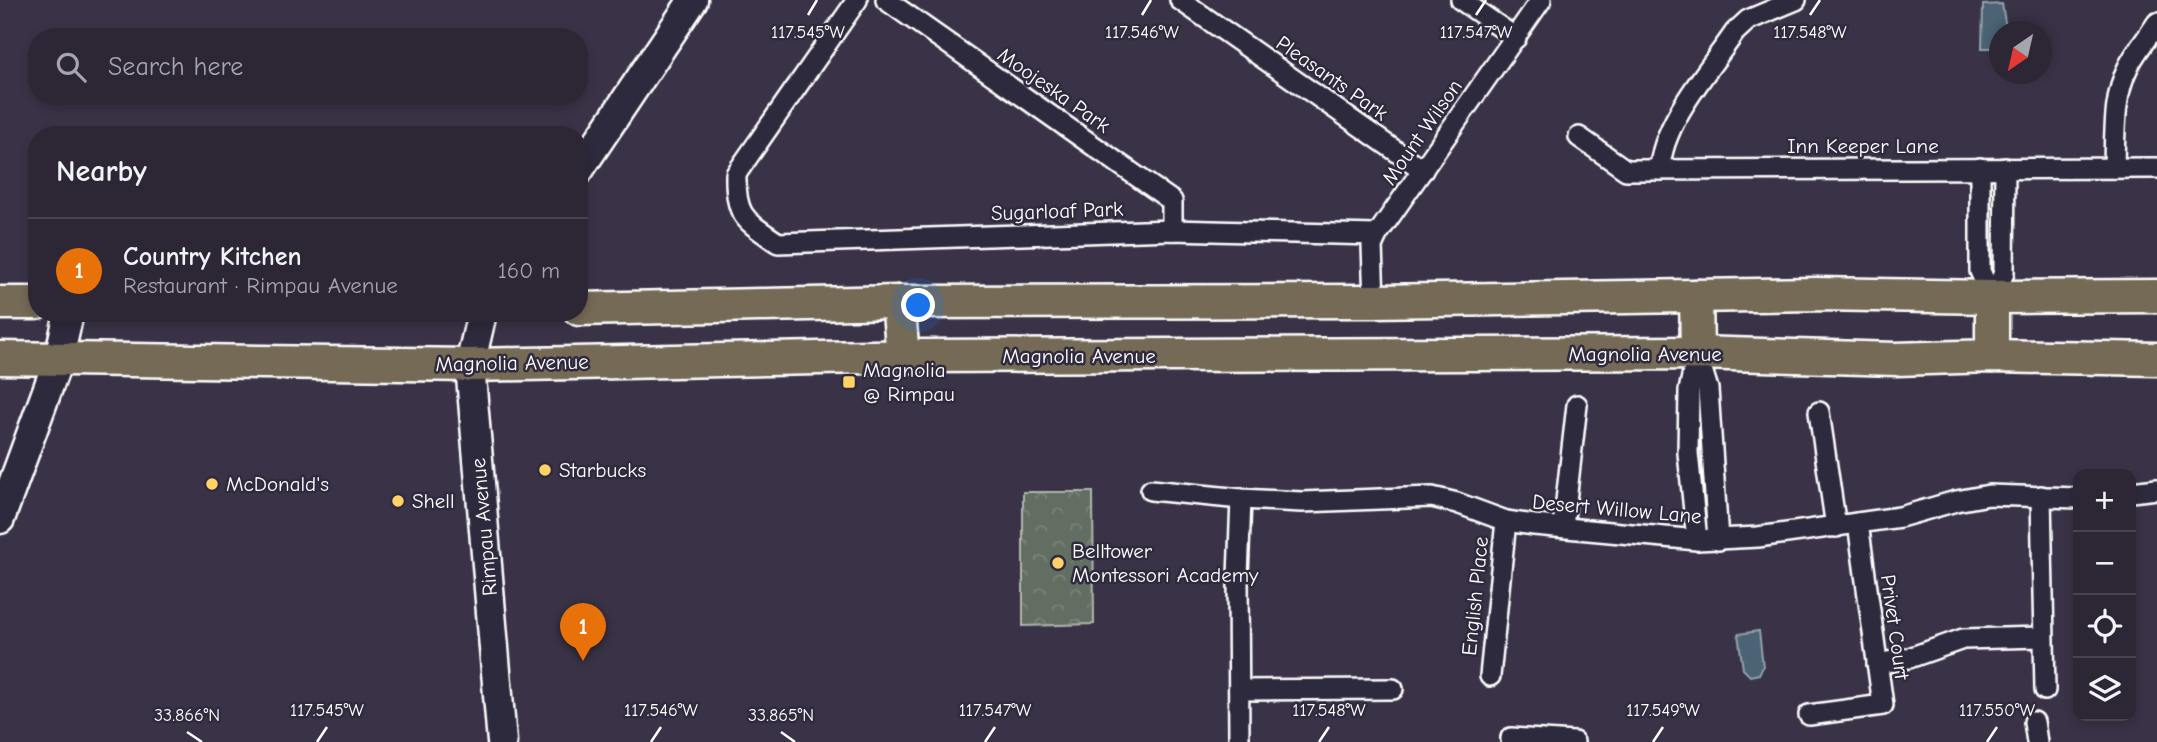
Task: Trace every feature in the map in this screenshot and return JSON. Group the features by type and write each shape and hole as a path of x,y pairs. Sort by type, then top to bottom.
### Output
{"main road":[{"path":"588,157 693,0"},
{"path":"588,309 898,302 1374,301 1816,294 2157,296"},
{"path":"1696,296 1697,353"},
{"path":"1992,297 1992,356"},
{"path":"898,302 903,356"},
{"path":"0,303 28,303"},
{"path":"0,519 59,358 67,322"},
{"name":"Rimpau Avenue","path":"480,322 470,365 502,742"},
{"name":"Magnolia Avenue","path":"0,358 470,365 903,356 1697,353 1896,359 1992,356 2157,359"}],"street":[{"name":"Sugarloaf Park","path":"857,0 736,174 736,194 745,221 778,243 1172,230 1377,235"},
{"name":"Moojeska Park","path":"886,0 1172,201 1172,230"},
{"name":"Pleasants Park","path":"1180,0 1423,170"},
{"path":"1461,0 1516,37"},
{"name":"Mount Wilson","path":"1374,301 1372,246 1377,235 1541,0"},
{"path":"1660,170 1660,158 1670,127 1735,32 1748,20 1796,0"},
{"path":"2114,168 2120,90 2128,66 2157,23"},
{"name":"Inn Keeper Lane","path":"1579,137 1626,170 2157,168"},
{"path":"1980,168 1980,271 1992,297"},
{"path":"1992,297 2004,273 2005,169"},
{"path":"1697,353 1689,391 1688,453 1697,540"},
{"path":"1697,353 1707,390 1718,540"},
{"path":"1563,527 1577,405"},
{"path":"1819,412 1836,527"},
{"path":"2136,491 2157,489"},
{"name":"Desert Willow Lane","path":"1151,490 1302,502 1432,497 1506,521 1697,540 1836,527 1900,517 1989,495 2073,498"},
{"path":"2041,496 2045,690"},
{"path":"1239,742 1238,576 1241,499"},
{"name":"English Place","path":"1490,676 1506,521"},
{"name":"Privet Court","path":"1809,715 1883,705 1858,523"},
{"path":"1877,664 1909,658 1963,639 2043,637"},
{"path":"1239,691 1393,689"},
{"path":"2034,722 2038,742"},
{"path":"1511,740 1574,742"}],"green space":[{"path":"1023,492 1093,492 1094,624 1023,626"}],"water":[{"path":"2002,4 2005,21 1989,21 1989,48 1982,48 1983,5"},
{"path":"1759,631 1763,667 1759,674 1750,676 1743,669 1738,634"}],"place":[{"name":"Magnolia @ Rimpau","path":"849,382"},
{"name":"Starbucks","path":"545,470"},
{"name":"McDonald's","path":"212,484"},
{"name":"Shell","path":"398,501"},
{"name":"Belltower Montessori Academy","path":"1058,563"},
{"name":"Country Kitchen","path":"583,661"}]}
